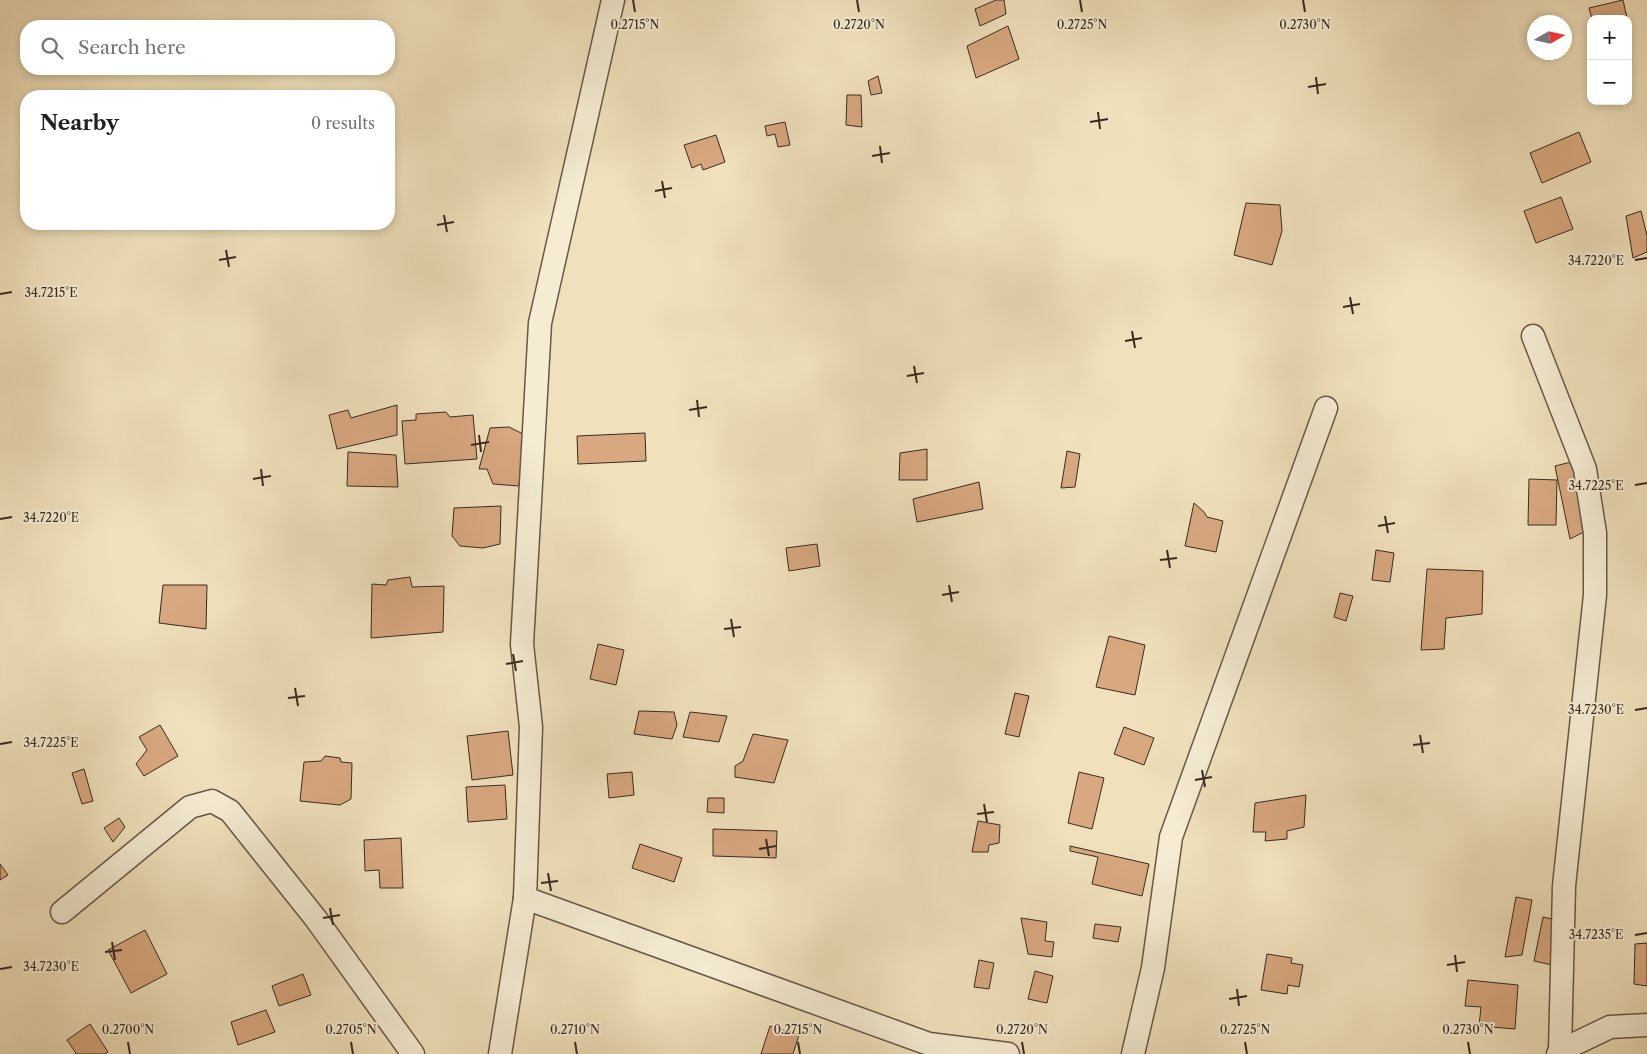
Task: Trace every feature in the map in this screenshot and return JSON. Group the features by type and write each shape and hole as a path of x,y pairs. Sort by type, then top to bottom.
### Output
{"street":[{"path":"500,1054 525,898 531,728 522,644 540,323 613,0"},
{"path":"1532,336 1585,469 1595,533 1595,595 1564,886 1559,1052 1610,1027 1647,1025"},
{"path":"1133,1054 1153,968 1171,837 1326,408"},
{"path":"62,912 190,807 212,801 230,811 280,873 316,919 413,1054"},
{"path":"525,898 928,1044 1008,1054"}],"building":[{"path":"996,0 1004,0 1006,14 980,26 975,9"},
{"path":"1623,0 1626,15 1591,15 1589,8"},
{"path":"1008,26 1019,59 976,78 967,46"},
{"path":"878,76 882,93 871,95 868,81"},
{"path":"847,95 861,95 862,127 846,125"},
{"path":"785,122 790,145 778,147 775,134 767,136 765,126"},
{"path":"1579,132 1591,162 1542,183 1530,153"},
{"path":"716,135 725,162 703,170 701,164 692,168 684,145"},
{"path":"1561,197 1573,229 1536,243 1524,211"},
{"path":"1246,203 1280,205 1282,231 1272,265 1234,255"},
{"path":"1641,211 1647,236 1647,252 1633,258 1626,216"},
{"path":"397,405 397,435 337,449 329,415 348,410 351,418"},
{"path":"446,412 450,417 473,415 477,459 405,464 402,421 416,420 416,414"},
{"path":"509,427 523,434 519,486 493,484 487,469 479,469 490,428"},
{"path":"645,433 646,461 578,464 577,436"},
{"path":"927,449 927,480 899,480 900,453"},
{"path":"1067,451 1080,454 1075,487 1061,488"},
{"path":"348,452 396,455 398,487 347,486"},
{"path":"1575,461 1590,529 1570,539 1555,466"},
{"path":"1529,479 1557,480 1556,525 1528,525"},
{"path":"979,482 983,509 917,522 913,499"},
{"path":"1194,503 1207,517 1223,521 1216,552 1185,546"},
{"path":"501,506 500,544 483,548 460,546 452,536 454,508"},
{"path":"817,544 820,566 789,571 786,548"},
{"path":"1376,550 1394,553 1390,582 1372,580"},
{"path":"1427,569 1483,571 1482,614 1446,618 1444,649 1421,650"},
{"path":"410,577 412,587 444,586 443,632 371,638 372,584 386,585 388,580"},
{"path":"163,585 207,585 206,629 159,623"},
{"path":"1340,593 1353,596 1346,621 1334,617"},
{"path":"1109,636 1145,645 1135,695 1096,687"},
{"path":"598,644 624,650 616,685 590,679"},
{"path":"1015,693 1029,696 1019,737 1005,734"},
{"path":"639,711 674,712 677,725 672,739 634,734"},
{"path":"690,712 727,716 719,742 683,737"},
{"path":"160,725 178,756 144,776 136,764 147,750 139,737"},
{"path":"1124,727 1154,738 1144,765 1114,754"},
{"path":"508,731 513,775 472,780 467,736"},
{"path":"753,734 788,740 774,783 735,777 735,766 743,761"},
{"path":"325,756 340,758 341,762 352,763 351,799 340,805 300,801 304,762 321,761"},
{"path":"84,769 93,801 82,804 72,773"},
{"path":"632,772 634,795 609,798 607,774"},
{"path":"1079,772 1104,778 1092,829 1068,823"},
{"path":"505,785 507,819 468,822 466,787"},
{"path":"1306,795 1304,827 1287,831 1287,839 1265,841 1266,832 1253,832 1255,803"},
{"path":"708,798 724,798 724,813 707,812"},
{"path":"119,818 125,827 113,842 104,828"},
{"path":"978,821 1000,825 999,843 989,845 988,852 972,852"},
{"path":"713,829 777,831 776,858 713,856"},
{"path":"401,838 403,888 380,888 379,870 365,871 364,840"},
{"path":"640,844 682,858 674,882 632,868"},
{"path":"1070,846 1149,864 1142,896 1092,884 1098,857 1070,851"},
{"path":"0,864 8,875 0,880"},
{"path":"1516,897 1532,900 1522,955 1505,957"},
{"path":"1543,917 1561,921 1552,965 1534,961"},
{"path":"1021,918 1047,922 1045,941 1054,942 1052,957 1028,954"},
{"path":"1095,924 1121,927 1118,942 1093,938"},
{"path":"145,930 167,974 131,993 108,950"},
{"path":"1647,943 1647,986 1634,984 1635,944"},
{"path":"1267,954 1292,958 1291,963 1303,965 1299,987 1288,985 1287,994 1261,990"},
{"path":"979,960 994,963 989,989 974,987"},
{"path":"1035,971 1053,976 1047,1003 1028,999"},
{"path":"303,974 311,995 279,1006 272,986"},
{"path":"1468,980 1518,985 1515,1029 1479,1026 1481,1007 1465,1006"},
{"path":"266,1010 275,1032 238,1045 231,1022"},
{"path":"90,1024 108,1052 105,1054 75,1054 67,1040"},
{"path":"770,1026 799,1035 793,1054 761,1054"}]}
